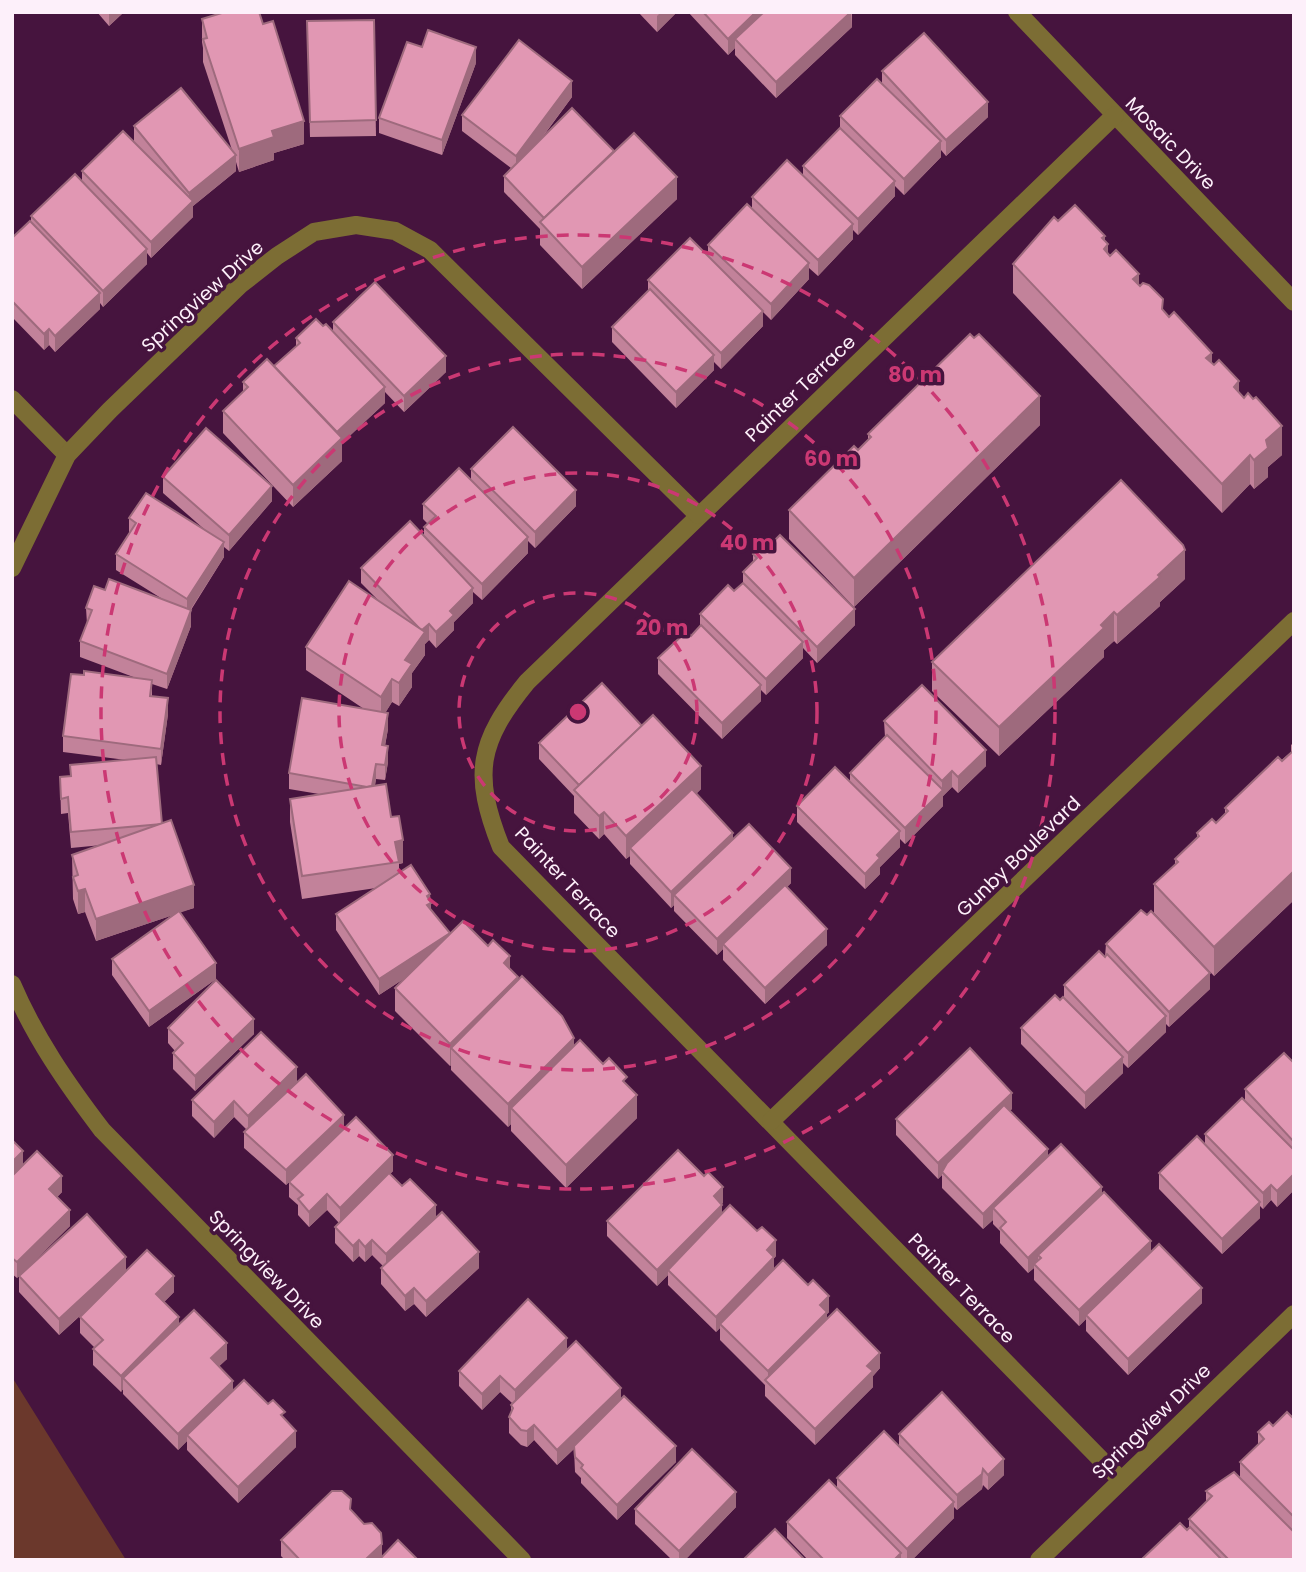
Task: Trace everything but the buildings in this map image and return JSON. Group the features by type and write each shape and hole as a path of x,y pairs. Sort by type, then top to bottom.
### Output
{"street":[{"name":"Mosaic Drive","path":"1017,12 1294,302"},
{"name":"Painter Terrace","path":"1115,115 527,682 508,705 489,738 484,767 490,820 501,847 1121,1480"},
{"name":"Springview Drive","path":"12,568 67,455 110,410 240,285 277,256 314,232 356,225 395,231 430,250 698,515"},
{"path":"12,399 67,455"},
{"name":"Gunby Boulevard","path":"771,1121 1294,621"},
{"name":"Springview Drive","path":"12,984 43,1046 72,1091 102,1130 522,1560"},
{"name":"Springview Drive","path":"1039,1560 1294,1314"}],"shaded area":[{"path":"12,1377 126,1560 12,1560"}]}
